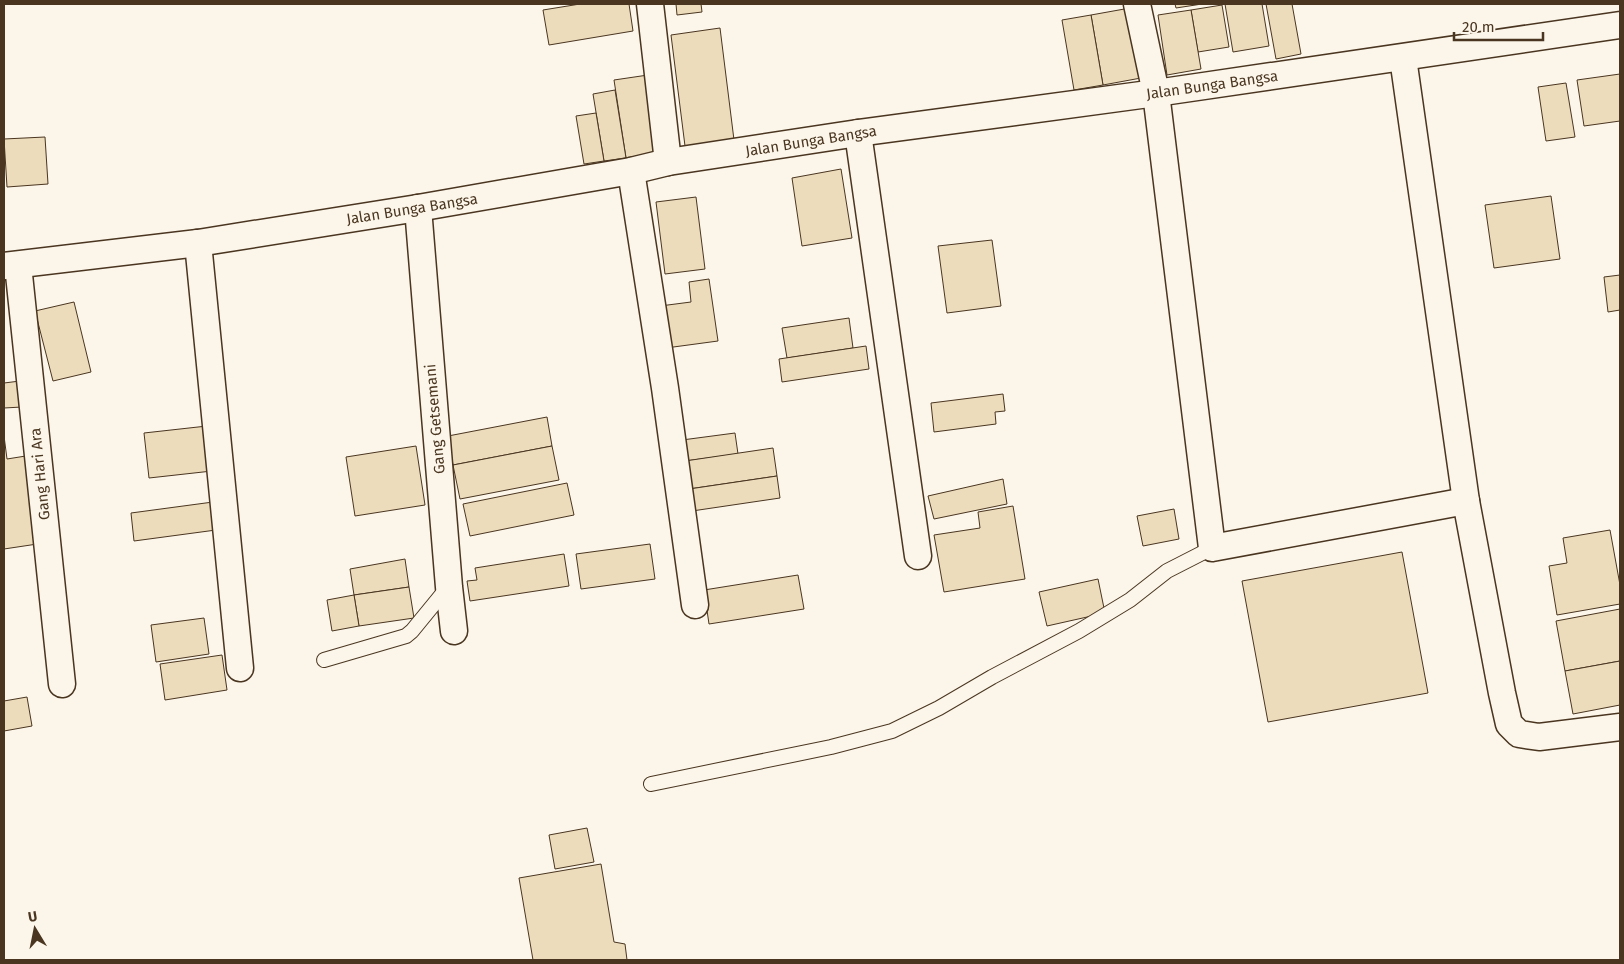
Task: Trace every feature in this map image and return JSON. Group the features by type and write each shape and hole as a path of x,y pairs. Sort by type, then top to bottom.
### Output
{"street":[{"path":"650,4 668,162"},
{"path":"1137,4 1156,93 1212,548 1466,501"},
{"name":"Jalan Bunga Bangsa","path":"11,265 198,243 631,172 668,162 858,133 1156,93 1620,26"},
{"path":"1403,58 1466,501 1502,694 1510,724 1519,734 1539,738 1620,727"},
{"path":"858,133 918,556"},
{"path":"631,172 665,388 695,605"},
{"name":"Gang Getsemani","path":"418,208 448,587 454,631"},
{"path":"198,243 240,668"},
{"name":"Gang Hari Ara","path":"11,265 62,684"}],"lane":[{"path":"651,784 831,747 892,731 939,708 992,677 1079,631 1130,600 1168,571 1212,548"},
{"path":"324,660 406,636 448,587"}],"building":[{"path":"580,4 629,4 633,31 549,45 543,10"},
{"path":"676,4 701,4 702,12 677,15"},
{"path":"1175,4 1202,4 1176,8"},
{"path":"1225,4 1262,4 1269,46 1233,52"},
{"path":"1266,4 1292,4 1301,54 1276,59"},
{"path":"1222,5 1229,47 1198,52 1191,10"},
{"path":"1130,8 1141,78 1103,85 1091,15"},
{"path":"1191,10 1201,69 1167,75 1158,15"},
{"path":"1091,15 1103,85 1074,90 1062,20"},
{"path":"720,28 734,140 685,146 671,35"},
{"path":"1620,74 1620,121 1584,126 1577,80"},
{"path":"648,75 659,152 626,158 614,80"},
{"path":"1566,83 1575,137 1546,141 1538,87"},
{"path":"615,90 626,158 604,161 593,94"},
{"path":"596,113 604,161 584,164 576,116"},
{"path":"45,137 48,184 7,187 4,139"},
{"path":"841,169 852,238 802,246 792,178"},
{"path":"1551,196 1560,259 1494,268 1485,205"},
{"path":"696,197 705,269 665,274 656,202"},
{"path":"992,240 1001,306 947,313 938,246"},
{"path":"1620,275 1620,310 1608,312 1604,277"},
{"path":"709,279 718,341 666,348 660,306 691,302 689,282"},
{"path":"74,302 91,372 53,381 35,311"},
{"path":"849,318 853,348 787,358 782,328"},
{"path":"866,346 869,369 782,382 779,359"},
{"path":"20,381 22,407 4,408 4,383"},
{"path":"1003,394 1005,411 995,412 996,424 934,432 931,403"},
{"path":"547,417 552,446 453,465 448,436"},
{"path":"207,426 212,471 149,478 144,433"},
{"path":"735,433 738,454 685,461 682,440"},
{"path":"4,436 7,459 32,455 44,543 4,549"},
{"path":"416,446 425,505 355,516 346,457"},
{"path":"552,446 559,480 460,499 453,465"},
{"path":"773,448 777,476 689,489 685,461"},
{"path":"777,476 780,498 692,511 689,489"},
{"path":"1003,479 1007,504 934,519 928,496"},
{"path":"567,483 574,515 470,536 463,504"},
{"path":"213,502 216,530 134,541 131,513"},
{"path":"1013,506 1025,579 944,592 934,535 980,528 978,512"},
{"path":"1174,509 1179,539 1143,546 1137,516"},
{"path":"1610,530 1620,585 1620,604 1557,615 1549,566 1567,563 1563,538"},
{"path":"650,544 655,579 581,589 576,554"},
{"path":"1402,552 1428,693 1268,722 1242,581"},
{"path":"564,554 569,586 470,601 467,581 477,580 475,568"},
{"path":"405,559 409,587 354,595 350,569"},
{"path":"798,575 804,609 709,624 704,590"},
{"path":"1098,579 1105,613 1047,626 1039,592"},
{"path":"409,587 414,618 359,626 354,595"},
{"path":"354,595 359,626 332,631 327,600"},
{"path":"1620,609 1620,661 1565,671 1556,621"},
{"path":"204,618 209,654 156,662 151,625"},
{"path":"222,655 227,690 165,700 160,664"},
{"path":"1620,661 1620,705 1573,714 1565,671"},
{"path":"27,697 32,726 4,731 4,701"},
{"path":"587,828 594,862 555,869 549,835"},
{"path":"601,864 614,942 625,944 627,960 533,960 519,878"}]}
